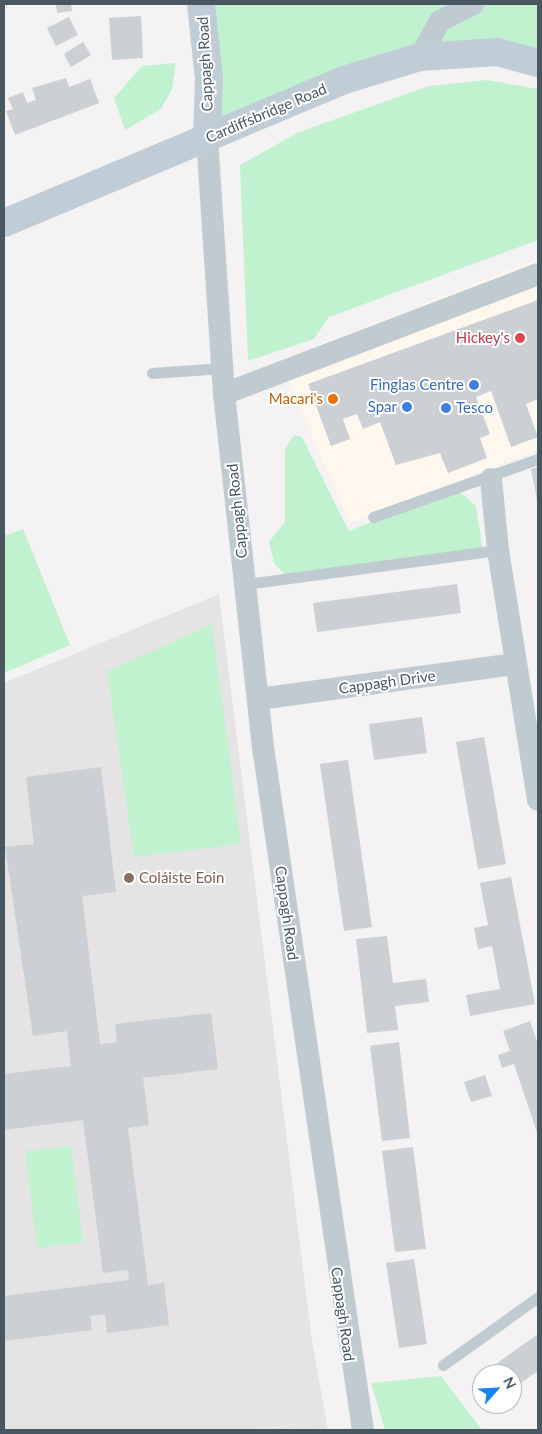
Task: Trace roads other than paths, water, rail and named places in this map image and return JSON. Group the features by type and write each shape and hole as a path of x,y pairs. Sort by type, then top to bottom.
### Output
{"main road":[{"name":"Cappagh Road","path":"201,4 209,79 207,138"},
{"name":"Cardiffsbridge Road","path":"4,223 344,80 420,57 497,52 538,63"}],"street":[{"path":"420,57 440,21 473,4"},
{"name":"Cappagh Road","path":"207,138 224,394 259,700 363,1430"},
{"path":"224,394 538,274"},
{"path":"492,479 498,550 538,800"},
{"name":"Cappagh Drive","path":"259,700 516,664"}],"lane":[{"path":"152,373 223,368"},
{"path":"373,517 466,483 492,479 538,459"},
{"path":"246,584 498,550"},
{"path":"444,1364 538,1297"}],"place":[{"name":"Hickey's","path":"520,338"},
{"name":"Finglas Centre","path":"474,385"},
{"name":"Macari's","path":"333,399"},
{"name":"Spar","path":"407,407"},
{"name":"Tesco","path":"446,408"},
{"name":"Coláiste Eoin","path":"129,878"}]}
